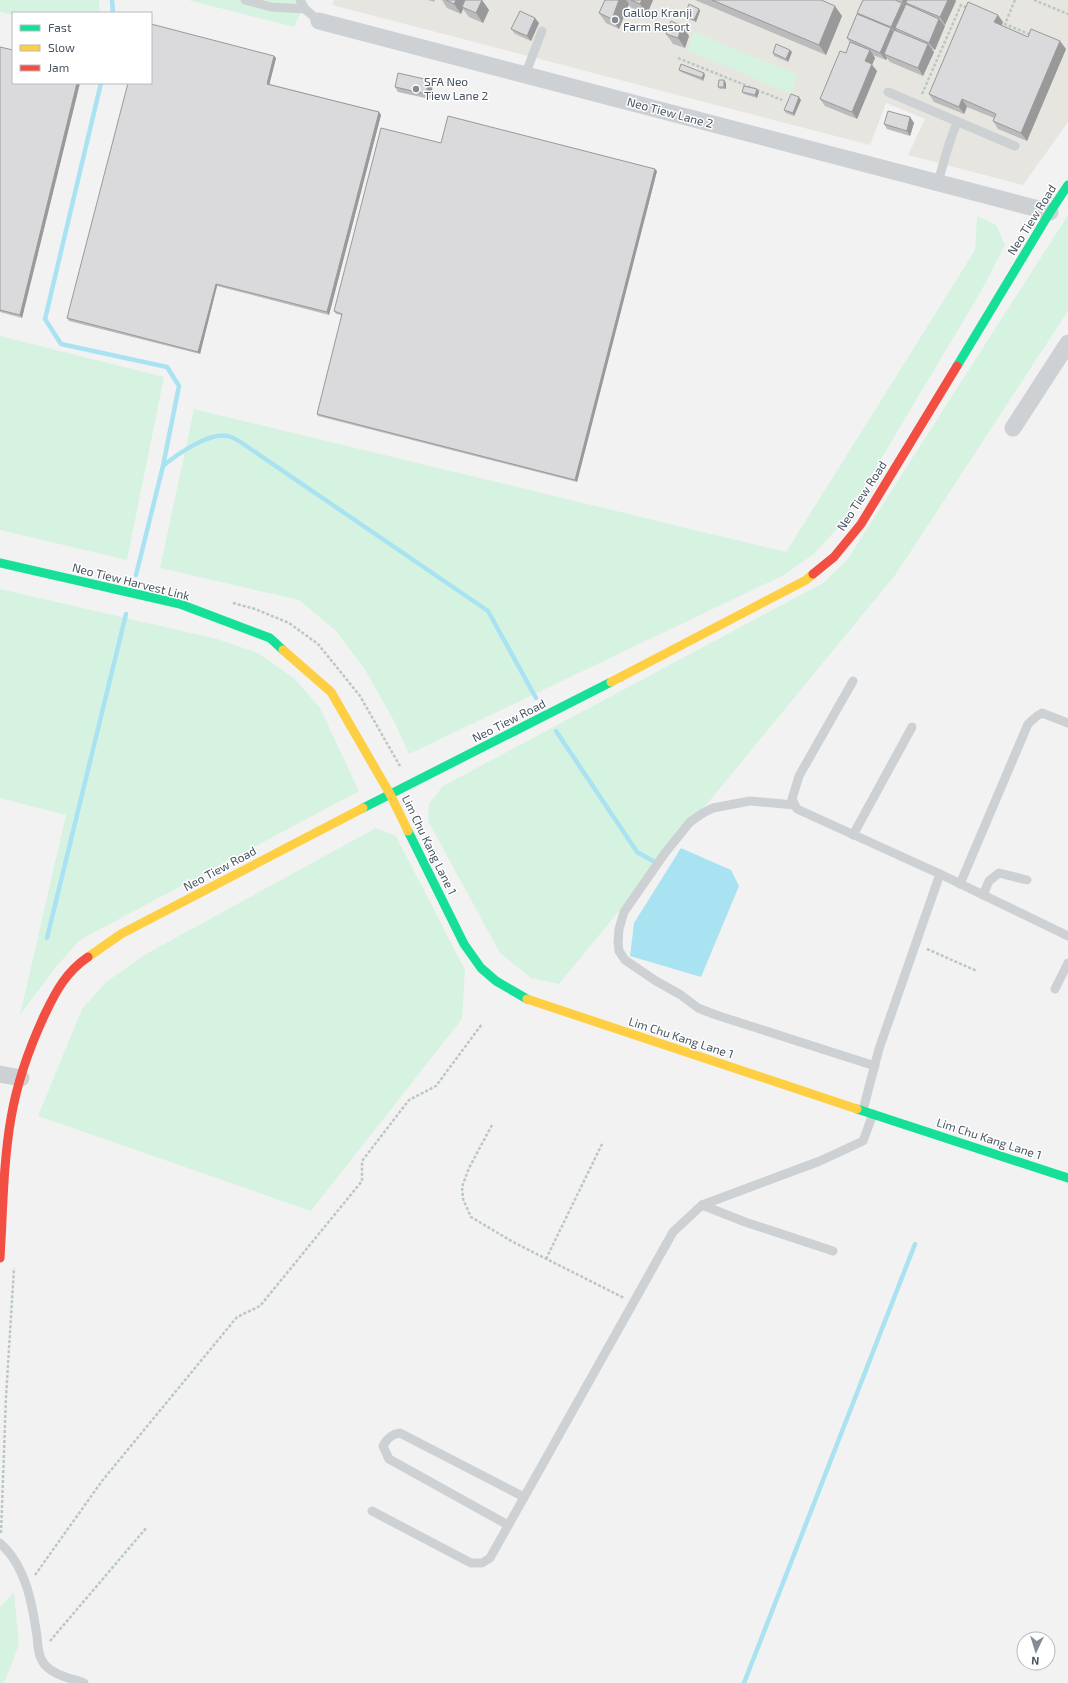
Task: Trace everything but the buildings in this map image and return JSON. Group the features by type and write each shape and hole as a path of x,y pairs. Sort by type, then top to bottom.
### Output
{"main road":[{"name":"Neo Tiew Road","path":"0,1258 5,1165 11,1117 21,1078 37,1031 59,986 79,964 121,934 390,794 521,729 806,580 834,557 861,524 1050,212 1068,185"},
{"name":"Neo Tiew Harvest Link","path":"0,563 180,604 270,638 331,692 390,794"},
{"name":"Lim Chu Kang Lane 1","path":"390,794 464,944 481,968 496,981 530,1002 1068,1178"}],"street":[{"name":"Neo Tiew Lane 2","path":"320,21 1050,212"},
{"path":"1013,428 1068,343"},
{"path":"0,1074 21,1078"}],"lane":[{"path":"248,0 271,7 305,9"},
{"name":"Neo Tiew Lane 2","path":"300,0 305,9 320,21"},
{"path":"525,75 542,31"},
{"path":"888,92 1015,146"},
{"path":"938,182 957,122"},
{"path":"853,681 799,776 792,799 797,809 940,874 1068,936"},
{"path":"960,884 1028,724 1042,713 1068,723"},
{"path":"853,835 912,727"},
{"path":"794,805 750,801 731,803 713,808 690,822 665,853 624,912 619,929 618,942 620,950 625,960 656,981 681,995 698,1008 875,1066"},
{"path":"983,895 989,881 999,873 1027,880"},
{"path":"862,1110 915,944 940,874"},
{"path":"1055,989 1068,962"},
{"path":"372,1511 471,1563 482,1563 490,1558 673,1232 702,1205 820,1161 863,1141 873,1114"},
{"path":"702,1205 745,1222 833,1251"},
{"path":"508,1525 389,1459 383,1446 394,1434 400,1433 524,1497"},
{"path":"0,1543 7,1549 27,1586 39,1653 44,1664 55,1673 84,1683"}],"path":[{"path":"1006,24 1015,0"},
{"path":"1034,0 1068,14"},
{"path":"917,105 961,5 974,10"},
{"path":"999,21 1033,36"},
{"path":"678,58 782,100"},
{"path":"915,944 977,971"},
{"path":"27,1586 102,1481 232,1323 237,1317 260,1306 362,1181 362,1161 409,1100 436,1086 482,1024"},
{"path":"492,1125 469,1168 462,1187 464,1199 471,1217 513,1242 633,1302"},
{"path":"546,1259 603,1142"},
{"path":"0,1543 6,1397 15,1263"},
{"path":"39,1653 147,1527"}],"shaded area":[{"path":"334,0 1068,0 1068,122 1023,185 908,155 925,119 886,103 870,145 332,5"}],"green space":[{"path":"0,0 99,0 100,12 12,12 12,15 0,12"},
{"path":"188,0 307,0 294,27"},
{"path":"694,32 798,75 791,94 687,50"},
{"path":"1068,215 1068,311 896,574 559,984 531,978 500,953 428,821 429,804 443,786 823,583 847,560"},
{"path":"977,216 996,225 1005,245 980,293 844,521 814,554 784,575 409,754 394,721 364,668 335,630 299,600 160,568 194,409 786,552 975,250"},
{"path":"0,336 164,377 127,560 0,530"},
{"path":"0,589 217,639 258,653 295,679 320,708 359,791 80,940 55,968 20,1015 66,815 0,798"},
{"path":"376,828 396,836 465,970 462,1019 311,1211 38,1116 82,1009 106,982 146,954"},
{"path":"14,1592 19,1645 4,1683 0,1683 0,1607"}],"water":[{"path":"681,848 731,870 739,886 701,977 630,956 634,923"}],"waterway":[{"path":"112,0 113,12"},
{"path":"101,84 45,319 61,344 167,367 179,386 163,466 136,575"},
{"path":"163,466 193,445 211,437 228,436 239,441 488,611 536,698"},
{"path":"47,938 126,614"},
{"path":"556,731 637,852 655,862"},
{"path":"744,1683 915,1244"}],"traffic: fast":[{"path":"957,366 1050,212 1068,185"},
{"path":"0,563 180,604 270,638 283,650"},
{"path":"363,808 611,682"},
{"path":"408,831 464,944 481,968 496,981 527,999"},
{"path":"857,1109 1068,1178"}],"traffic: slow":[{"path":"611,682 806,580 813,574"},
{"path":"283,650 331,692 390,794 408,831"},
{"path":"88,957 121,934 363,808"},
{"path":"527,999 857,1109"}],"traffic: jam":[{"path":"813,574 834,557 861,524 957,366"},
{"path":"0,1258 6,1153 11,1118 20,1078 34,1039 53,998 62,982 80,963 88,957"}],"place":[{"name":"Gallop Kranji Farm Resort","path":"615,20"},
{"name":"SFA Neo Tiew Lane 2","path":"416,89"}]}
